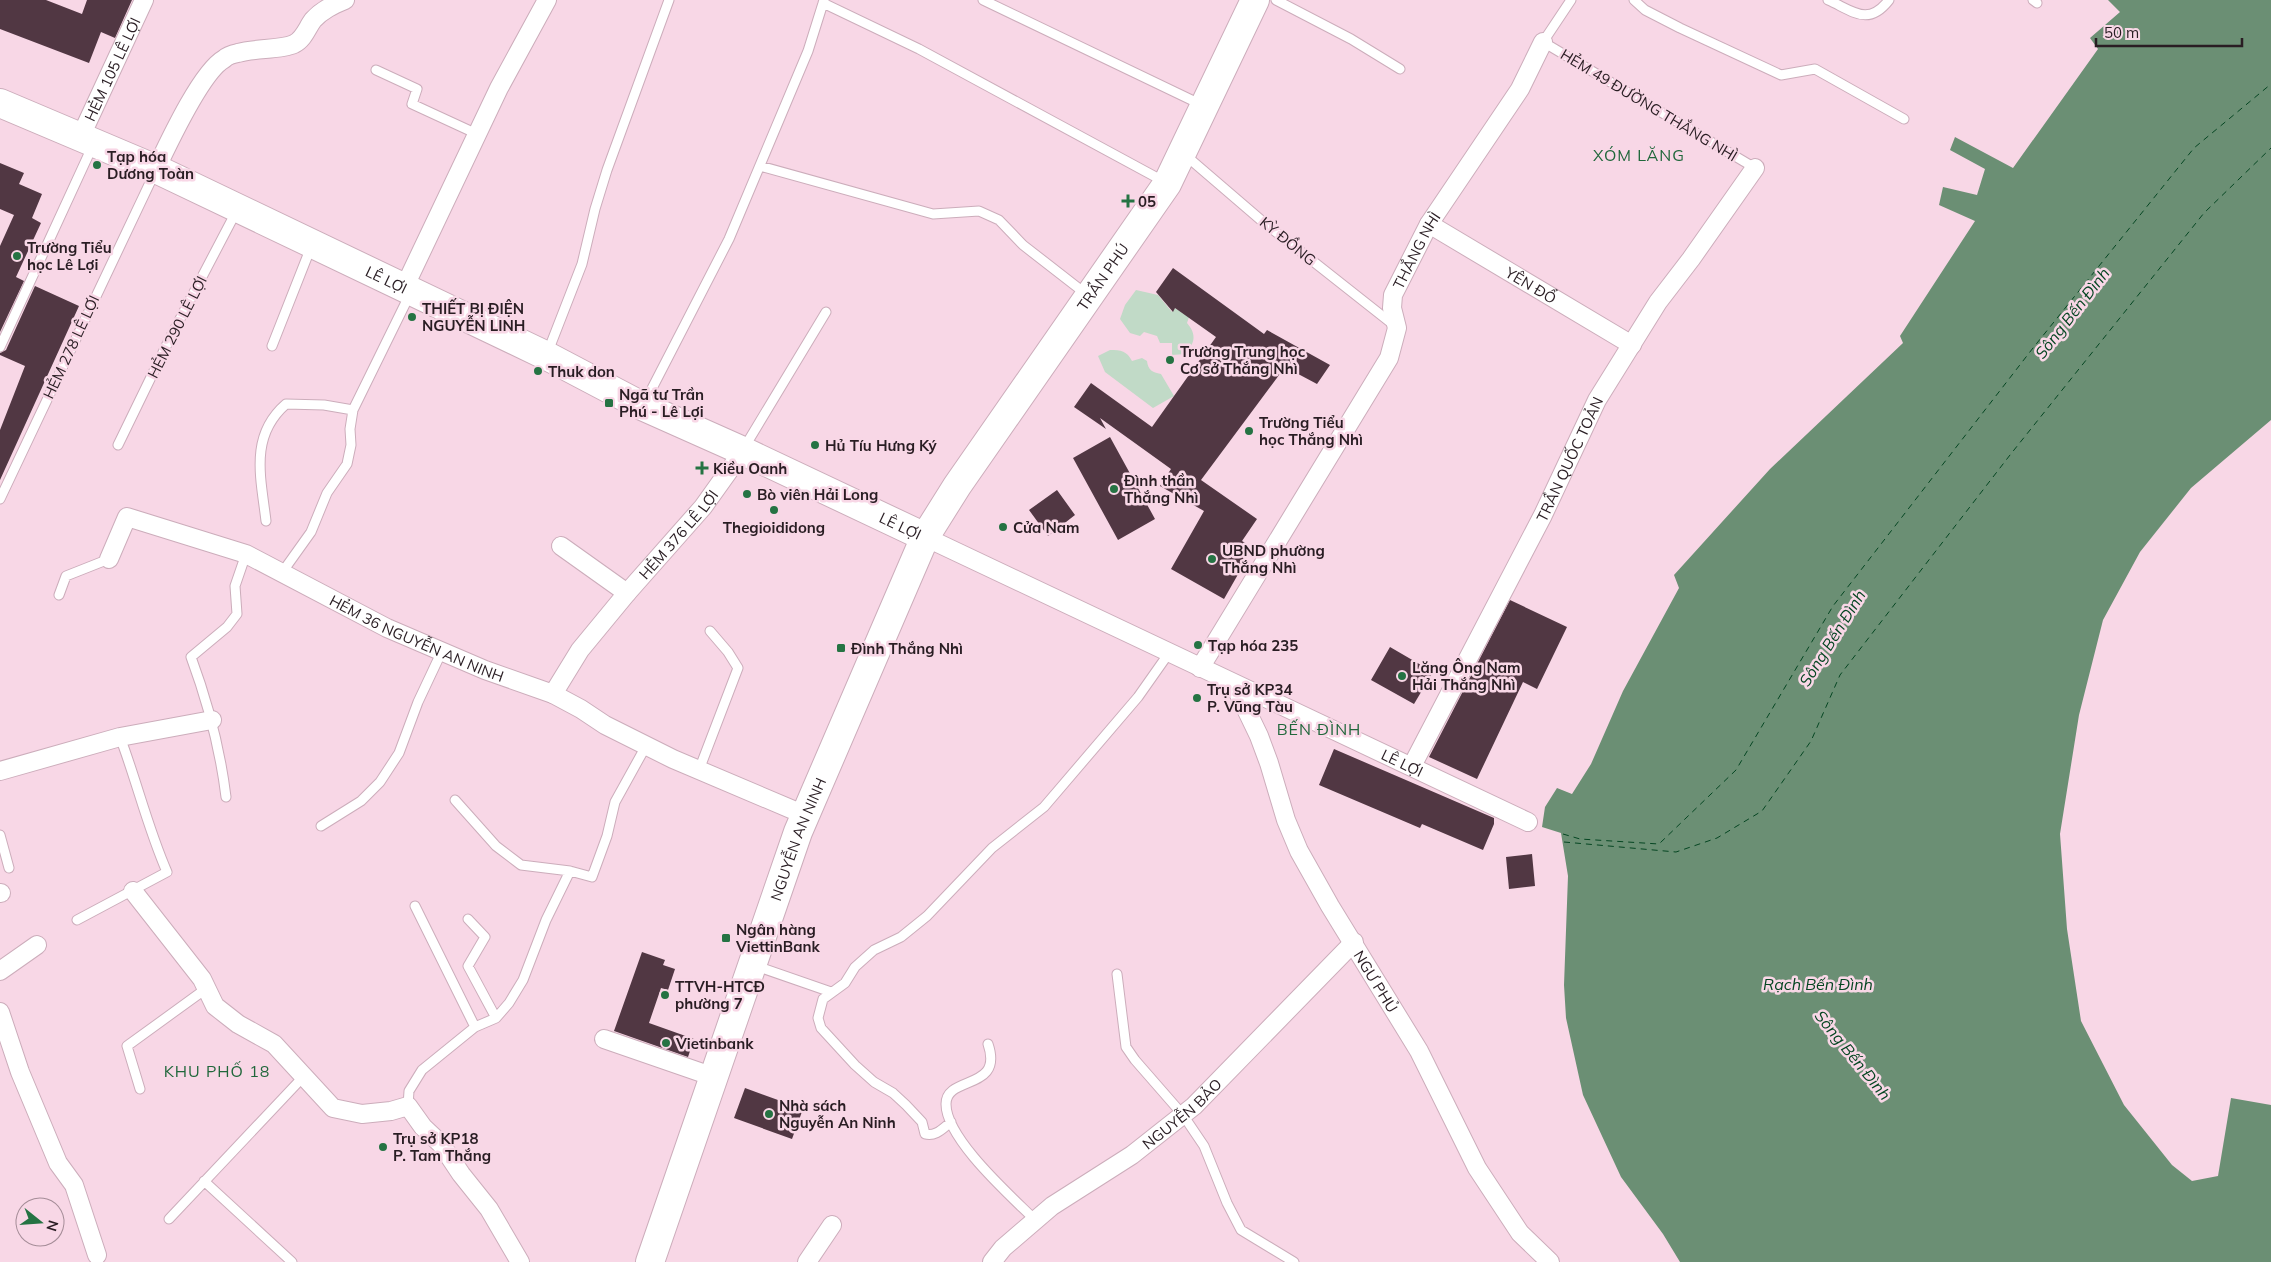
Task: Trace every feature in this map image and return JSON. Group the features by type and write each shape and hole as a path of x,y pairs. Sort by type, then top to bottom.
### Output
{"main road":[{"name":"TRẦN PHÚ","path":"924,538 957,486 1167,184 1204,107 1249,4"},
{"name":"LÊ LỢI","path":"0,103 156,169 546,356 642,406 742,451 924,538"},
{"name":"NGUYỄN AN NINH","path":"650,1262 805,815 924,538"}],"street":[{"name":"HẺM 105 LÊ LỢI","path":"87,141 144,0"},
{"path":"156,169 190,102 216,65 224,59 254,49 293,44 300,40 320,13 345,0"},
{"path":"407,290 499,88 547,0"},
{"name":"THẮNG NHÌ","path":"1200,668 1389,358 1397,328 1392,308 1393,295 1429,224 1520,89 1543,42"},
{"name":"TRẦN QUỐC TOẢN","path":"1412,766 1543,516 1598,400 1658,302 1691,259 1755,168"},
{"name":"YÊN ĐỔ","path":"1429,224 1632,345"},
{"name":"HẺM 376 LÊ LỢI","path":"553,694 580,650 627,593 703,507 742,451"},
{"name":"HẺM 36 NGUYỄN AN NINH","path":"108,559 127,517 246,554 387,628 485,670 553,694 646,746 805,815"},
{"name":"LÊ LỢI","path":"924,538 1528,822"},
{"path":"561,546 627,593"},
{"name":"NGƯ PHỦ","path":"1234,684 1263,745 1286,820 1299,851 1330,906 1354,942 1419,1051 1477,1168 1520,1233 1550,1262"},
{"path":"0,771 120,737 212,720"},
{"path":"133,891 202,979 216,1006 238,1024 274,1044 333,1108 362,1114 408,1106 423,1127 441,1144 461,1174 490,1208 520,1262"},
{"name":"NGUYỄN BẢO","path":"992,1262 1003,1248 1052,1206 1132,1155 1183,1115 1222,1079 1354,942"},
{"path":"0,971 37,945"},
{"path":"0,1012 20,1072 58,1164 77,1191 97,1255"},
{"path":"604,1039 714,1077"},
{"path":"807,1262 832,1225"}],"lane":[{"path":"546,356 582,264 607,170 670,0"},
{"path":"983,0 1204,107"},
{"path":"1276,0 1351,39 1400,68"},
{"name":"THẮNG NHÌ","path":"1543,42 1571,0"},
{"path":"1634,0 1646,10 1680,28 1781,75 1815,69 1904,119"},
{"path":"1828,0 1850,11 1869,16 1882,8 1889,0"},
{"path":"642,406 729,239 808,51 824,2 920,50 1167,184"},
{"name":"HẺM 49 ĐƯỜNG THẮNG NHÌ","path":"1543,42 1755,168"},
{"path":"376,70 417,89 412,104 477,134"},
{"path":"0,347 87,141"},
{"name":"KỲ ĐỒNG","path":"1182,152 1262,221 1397,328"},
{"path":"760,166 933,214 979,211 998,220 1023,245 1090,297"},
{"name":"HẺM 278 LÊ LỢI","path":"0,499 156,169"},
{"name":"HẺM 290 LÊ LỢI","path":"118,445 170,338 238,209"},
{"path":"272,346 312,245"},
{"path":"281,574 311,532 326,493 347,464 351,445 352,410 407,290"},
{"path":"742,451 826,312"},
{"path":"266,521 259,463 264,435 274,414 286,404 324,405 352,410"},
{"path":"226,797 220,755 212,720 191,657 227,627 237,614 235,586 246,554"},
{"name":"HẺM 36 NGUYỄN AN NINH","path":"59,595 66,576 108,559"},
{"path":"699,770 738,668 728,652 710,631"},
{"path":"321,826 360,800 380,782 399,753 418,702 442,651"},
{"path":"951,1122 937,1133 925,1134 922,1122 906,1105 893,1093 874,1082 843,1055 821,1028 818,1018 823,999 845,983 855,967 874,950 901,937 927,916 992,848 1044,807 1138,697 1169,653"},
{"path":"77,920 167,872 156,848 145,808 120,737"},
{"path":"455,800 496,846 521,865 570,871 592,877 607,836 615,802 646,746"},
{"path":"0,835 9,868"},
{"path":"408,1106 410,1091 422,1070 475,1026 496,1018 523,980 546,920 570,871"},
{"path":"416,906 475,1026"},
{"path":"468,918 485,937 468,966 496,1018"},
{"path":"752,965 831,992"},
{"path":"1117,974 1126,1047 1183,1115 1204,1146 1227,1203 1242,1230 1294,1262"},
{"path":"140,1089 127,1046 207,988"},
{"path":"988,1044 992,1056 989,1068 982,1076 951,1092 948,1097 946,1103 951,1122 971,1155 1035,1220"},
{"path":"169,1219 304,1076"},
{"path":"204,1181 292,1262"}],"shaded area":[{"path":"1136,290 1158,295 1172,312 1175,308 1189,317 1187,323 1194,339 1185,354 1172,355 1172,343 1160,343 1157,336 1144,332 1140,336 1130,333 1120,319 1125,305"},
{"path":"1110,350 1123,352 1132,361 1142,358 1147,361 1148,367 1151,370 1161,374 1174,396 1153,408 1105,372 1098,356"}],"water":[{"name":"Rạch Bến Đình","path":"2108,0 2271,0 2271,420 2191,488 2140,552 2103,620 2079,715 2060,834 2067,929 2081,1021 2124,1105 2172,1165 2192,1181 2218,1176 2231,1098 2271,1105 2271,1262 1680,1262 1663,1234 1621,1177 1583,1095 1566,1018 1564,985 1568,876 1561,833 1542,827 1545,807 1557,788 1572,794 1591,764 1623,691 1679,588 1674,575 1770,469 1903,343 1900,336 1975,221 1939,205 1943,187 1977,195 1985,169 1950,150 1955,137 2013,168 2098,49 2090,38 2120,12"}],"building":[{"path":"0,0 46,0 82,14 87,0 132,0 115,38 101,32 89,63 0,29"},
{"path":"0,163 24,173 19,184 42,194 32,218 41,223 16,277 24,281 0,332 0,246 14,215 0,209"},
{"path":"1173,268 1264,334 1267,330 1330,365 1317,384 1285,367 1201,480 1257,519 1242,541 1253,548 1224,599 1171,569 1204,511 1160,486 1171,469 1100,418 1106,429 1074,407 1091,383 1152,427 1216,337 1175,308 1173,312 1156,292"},
{"path":"35,286 79,306 0,480 0,430 25,366 0,355 0,353 6,350"},
{"name":"Đình thần Thắng Nhì","path":"1110,437 1155,519 1118,540 1073,458"},
{"path":"1057,490 1075,515 1048,536 1029,510"},
{"path":"1510,600 1567,627 1537,689 1523,682 1477,779 1429,757"},
{"name":"Lăng Ông Nam Hải Thắng Nhì","path":"1390,647 1433,672 1414,704 1371,680"},
{"path":"1334,749 1494,818 1494,824 1483,850 1422,824 1420,828 1319,785"},
{"path":"1532,854 1535,886 1509,889 1506,857"},
{"path":"642,952 665,960 663,965 675,969 668,990 661,988 649,1023 694,1039 688,1057 614,1031"},
{"name":"Nhà sách Nguyễn An Ninh","path":"745,1088 803,1109 792,1139 734,1118"}],"ferry route":[{"path":"1563,834 1580,839 1659,844 1736,770 1833,606 2033,348 2194,148 2271,84"},
{"path":"1564,842 1676,852 1717,838 1762,811 1811,741 1840,675 2010,455 2204,213 2271,148"}],"place":[{"name":"Tạp hóa Dương Toàn","path":"97,165"},
{"name":"05","path":"1128,201"},
{"name":"Trường Tiểu học Lê Lợi","path":"17,256"},
{"name":"THIẾT BỊ ĐIỆN NGUYỄN LINH","path":"412,317"},
{"name":"Trường Trung học Cơ sở Thắng Nhì","path":"1170,360"},
{"name":"Thuk don","path":"538,371"},
{"name":"Ngã tư Trần Phú - Lê Lợi","path":"609,403"},
{"name":"Trường Tiểu học Thắng Nhì","path":"1249,431"},
{"name":"Hủ Tíu Hưng Ký","path":"815,445"},
{"name":"Kiều Oanh","path":"702,468"},
{"name":"Đình thần Thắng Nhì","path":"1114,489"},
{"name":"Bò viên Hải Long","path":"747,494"},
{"name":"Thegioididong","path":"774,510"},
{"name":"Cửa Nam","path":"1003,527"},
{"name":"UBND phường Thắng Nhì","path":"1212,559"},
{"name":"Tạp hóa 235","path":"1198,645"},
{"name":"Đình Thắng Nhì","path":"841,648"},
{"name":"Lăng Ông Nam Hải Thắng Nhì","path":"1402,676"},
{"name":"Trụ sở KP34 P. Vũng Tàu","path":"1197,698"},
{"name":"Ngân hàng ViettinBank","path":"726,938"},
{"name":"TTVH-HTCĐ phường 7","path":"665,995"},
{"name":"Vietinbank","path":"666,1043"},
{"name":"Nhà sách Nguyễn An Ninh","path":"769,1114"},
{"name":"Trụ sở KP18 P. Tam Thắng","path":"383,1147"}],"district":[{"name":"XÓM LĂNG","path":"1639,155"},
{"name":"BẾN ĐÌNH","path":"1319,729"},
{"name":"KHU PHỐ 18","path":"217,1071"}],"water label":[{"name":"Sông Bến Đình","path":"2072,313"},
{"name":"Sông Bến Đình","path":"1832,638"},
{"name":"Sông Bến Đình","path":"1853,1055"}]}
